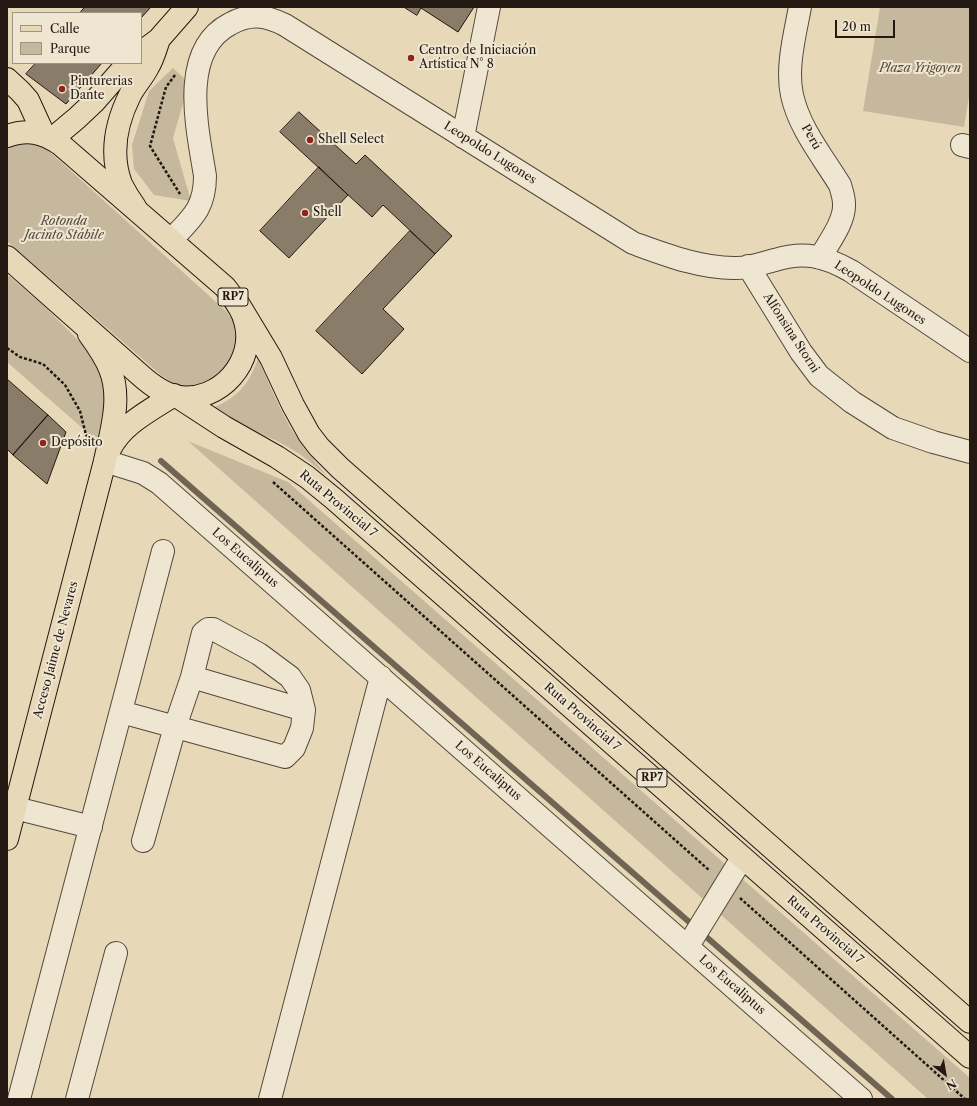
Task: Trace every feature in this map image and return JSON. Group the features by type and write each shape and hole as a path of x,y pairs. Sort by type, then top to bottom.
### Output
{"main road":[{"path":"142,51 159,39 187,7"},
{"path":"138,211 121,184 115,144 116,131 130,94 151,63 159,39"},
{"path":"7,136 26,132 44,135 77,118 94,102 127,64"},
{"path":"7,79 28,100 44,135"},
{"name":"RP7","path":"7,119 44,135 67,149 229,292 268,353 309,434 319,447 340,468 970,1022"},
{"name":"RP7","path":"12,265 82,323 153,386 176,396 196,396 214,391 228,380 240,366 246,349 247,340 246,322 239,306"},
{"name":"Acceso Jaime de Nevares","path":"7,839 105,461 115,407 116,395 111,370 105,357 82,323"},
{"name":"Acceso Jaime de Nevares","path":"105,461 111,447 130,424 176,396"},
{"name":"Ruta Provincial 7","path":"176,396 224,427 277,457 307,477 340,504 970,1058"}],"street":[{"path":"464,137 489,7"},
{"name":"Perú","path":"800,7 790,74 792,94 804,127 840,186 844,195 845,205 839,224 820,258"},
{"name":"Leopoldo Lugones","path":"171,240 195,213 200,205 205,186 195,98 198,70 202,57 208,45 225,27 247,17 261,16 274,19 285,25 633,243 675,258 717,267 737,268 756,266 791,256 804,255 836,262 970,351"},
{"name":"Alfonsina Storni","path":"748,266 801,352 819,376 852,402 893,428 933,442 970,452"},
{"name":"Los Eucaliptus","path":"105,461 143,473 159,483 381,677 695,935 862,1099"},
{"path":"19,1099 163,551"},
{"path":"120,712 175,727 285,757 294,748 302,728 304,710 299,690 290,678 259,654 213,629 208,629 203,633 192,677 175,727 144,841"},
{"path":"192,677 304,710"},
{"path":"270,1099 381,677"},
{"path":"15,808 91,827"},
{"path":"695,935 742,858"},
{"path":"80,1098 116,953"}],"path":[{"path":"175,75 166,87 150,146 182,197 195,213"},
{"path":"7,348 20,358 43,364 65,385 80,411 86,435 105,461"},
{"path":"273,481 965,1099"}],"green space":[{"name":"Plaza Yrigoyen","path":"880,7 970,7 970,91 964,127 863,111"},
{"path":"173,68 189,83 173,138 191,201 154,195 134,169 132,145 149,91"},
{"name":"Rotonda Jacinto Stábile","path":"26,144 38,146 50,152 226,311 232,320 237,337 233,355 222,372 206,383 187,387 165,378 7,241 7,149 16,145"},
{"path":"9,276 44,306 91,353 107,394 97,441 7,362 7,278"},
{"path":"258,359 280,407 295,435 327,476 301,455 288,447 207,410 233,397 245,385"},
{"path":"188,441 288,482 970,1078 970,1099 928,1099"}],"building":[{"path":"85,7 151,7 142,17 142,12 81,12"},
{"path":"404,7 474,7 458,32 421,8 417,15"},
{"name":"Pinturerias Dante","path":"35,64 101,64 66,104 26,74"},
{"path":"299,112 356,164 365,155 452,236 435,254 383,205 372,217 280,132"},
{"path":"319,167 348,195 289,258 260,231"},
{"path":"410,231 435,254 383,309 404,329 362,374 316,331"},
{"path":"7,379 48,415 13,455 7,449"},
{"name":"Depósito","path":"48,415 66,432 47,484 13,455"}],"waterway":[{"path":"161,461 892,1099"}],"place":[{"name":"Centro de Iniciación Artística N° 8","path":"411,58"},
{"name":"Pinturerias Dante","path":"62,89"},
{"name":"Shell Select","path":"310,140"},
{"name":"Shell","path":"305,213"},
{"name":"Depósito","path":"43,443"}]}
